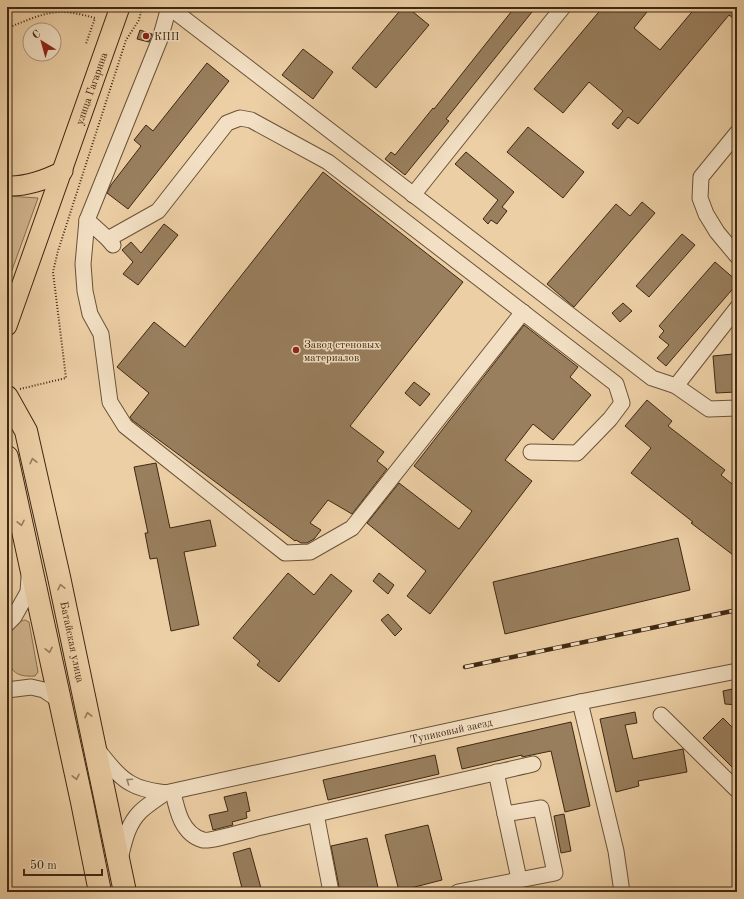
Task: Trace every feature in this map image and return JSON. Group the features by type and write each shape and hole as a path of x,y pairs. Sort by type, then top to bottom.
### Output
{"highway":[{"name":"Батайская улица","path":"7,397 26,431 59,577 125,892"},
{"path":"7,457 100,892"}],"main road":[{"name":"улица Гагарина","path":"7,326 120,7"},
{"path":"7,186 19,187 49,178 63,171"}],"street":[{"path":"522,312 352,528 310,552 285,553 126,426 110,402 101,334 90,314 85,291 83,264 87,220 160,39 169,7 652,378 676,386 709,409 737,408"},
{"path":"414,195 563,7"},
{"path":"87,220 111,242 158,211 226,123 240,118 251,120 328,162 616,384 622,403 610,419 577,453 531,452"},
{"path":"737,133 701,177 700,198 706,214 713,226 737,256"},
{"path":"676,386 737,308"},
{"path":"7,624 14,617 28,592 30,564"},
{"name":"Тупиковый заезд","path":"169,793 580,702 737,671"},
{"path":"7,690 31,687 44,690 60,701"},
{"path":"580,702 616,851 622,892"},
{"path":"661,715 737,790"},
{"path":"94,746 120,775 131,784 144,789 169,793"},
{"path":"169,793 185,827 194,836 205,841 533,764"},
{"path":"496,772 519,879"},
{"path":"119,862 126,834 139,812 169,793"},
{"path":"458,892 555,873 541,808 505,814"},
{"path":"316,814 331,892"}],"path":[{"path":"7,28 44,14 59,12 74,13 95,18 86,44"}],"shaded area":[{"path":"7,196 38,198 7,284"},
{"path":"25,620 29,622 38,672 35,676 20,675 12,669 10,664 10,635 16,624"}],"building":[{"path":"403,7 407,7 429,25 376,88 352,68"},
{"path":"515,7 536,7 446,119 449,121 405,175 385,159 391,152 395,155 433,108 434,109"},
{"path":"603,7 651,7 634,28 660,50 696,7 737,7 737,21 729,15 638,124 628,117 618,129 612,124 623,111 589,82 563,113 534,89"},
{"name":"КПП","path":"140,30 152,34 149,42 137,39"},
{"path":"303,49 333,72 313,99 282,75"},
{"path":"207,63 229,81 128,209 107,193 111,185 141,146 134,140 146,125 153,131"},
{"path":"528,127 584,172 563,198 507,152"},
{"path":"466,152 514,192 502,207 507,211 497,224 491,220 488,224 483,219 498,200 455,164"},
{"name":"Завод стеновых материалов","path":"323,172 463,282 350,426 384,452 377,461 387,469 352,514 328,500 310,523 321,530 314,539 307,543 301,543 296,540 295,541 132,420 130,417 149,393 117,367 154,322 185,347"},
{"path":"642,202 655,213 574,307 547,284 616,204 630,216"},
{"path":"164,224 178,235 138,285 123,274 133,262 122,250 131,242 141,253"},
{"path":"682,234 695,245 649,297 636,286"},
{"path":"715,262 737,281 737,284 666,366 657,358 669,345 659,337 664,331 659,326"},
{"path":"623,303 632,311 620,322 612,313"},
{"path":"524,325 578,367 570,377 591,395 553,440 533,424 505,460 532,481 430,614 407,596 426,571 367,523 399,483 459,529 472,511 414,466"},
{"path":"733,354 736,392 716,393 713,356"},
{"path":"414,382 430,394 420,406 405,393"},
{"path":"647,400 672,421 668,426 725,470 721,475 737,488 737,558 691,523 693,522 631,473 651,448 625,426"},
{"path":"156,463 170,528 210,520 216,546 184,552 199,625 171,631 157,558 150,559 145,533 148,533 134,467"},
{"path":"678,538 690,590 505,634 493,582"},
{"path":"288,573 314,595 331,574 352,591 279,682 257,665 260,661 233,638"},
{"path":"379,573 394,585 388,594 373,581"},
{"path":"388,614 402,629 395,636 381,620"},
{"path":"737,688 737,705 725,704 723,691"},
{"path":"635,712 637,723 625,725 633,759 683,749 687,772 638,781 639,786 616,792 600,719"},
{"path":"723,718 737,732 737,772 703,738"},
{"path":"571,722 590,806 565,812 551,751 522,757 522,755 462,769 457,748"},
{"path":"435,755 439,774 328,800 323,780"},
{"path":"246,792 250,811 246,812 247,818 232,822 233,825 213,830 209,815 228,811 224,797"},
{"path":"564,814 571,851 561,853 554,816"},
{"path":"428,825 442,880 399,891 385,835"},
{"path":"367,838 379,892 340,892 331,846"},
{"path":"250,848 262,892 243,892 233,853"}],"railway":[{"path":"465,667 737,610"}],"place":[{"name":"КПП","path":"146,36"},
{"name":"Завод стеновых материалов","path":"296,350"}]}
